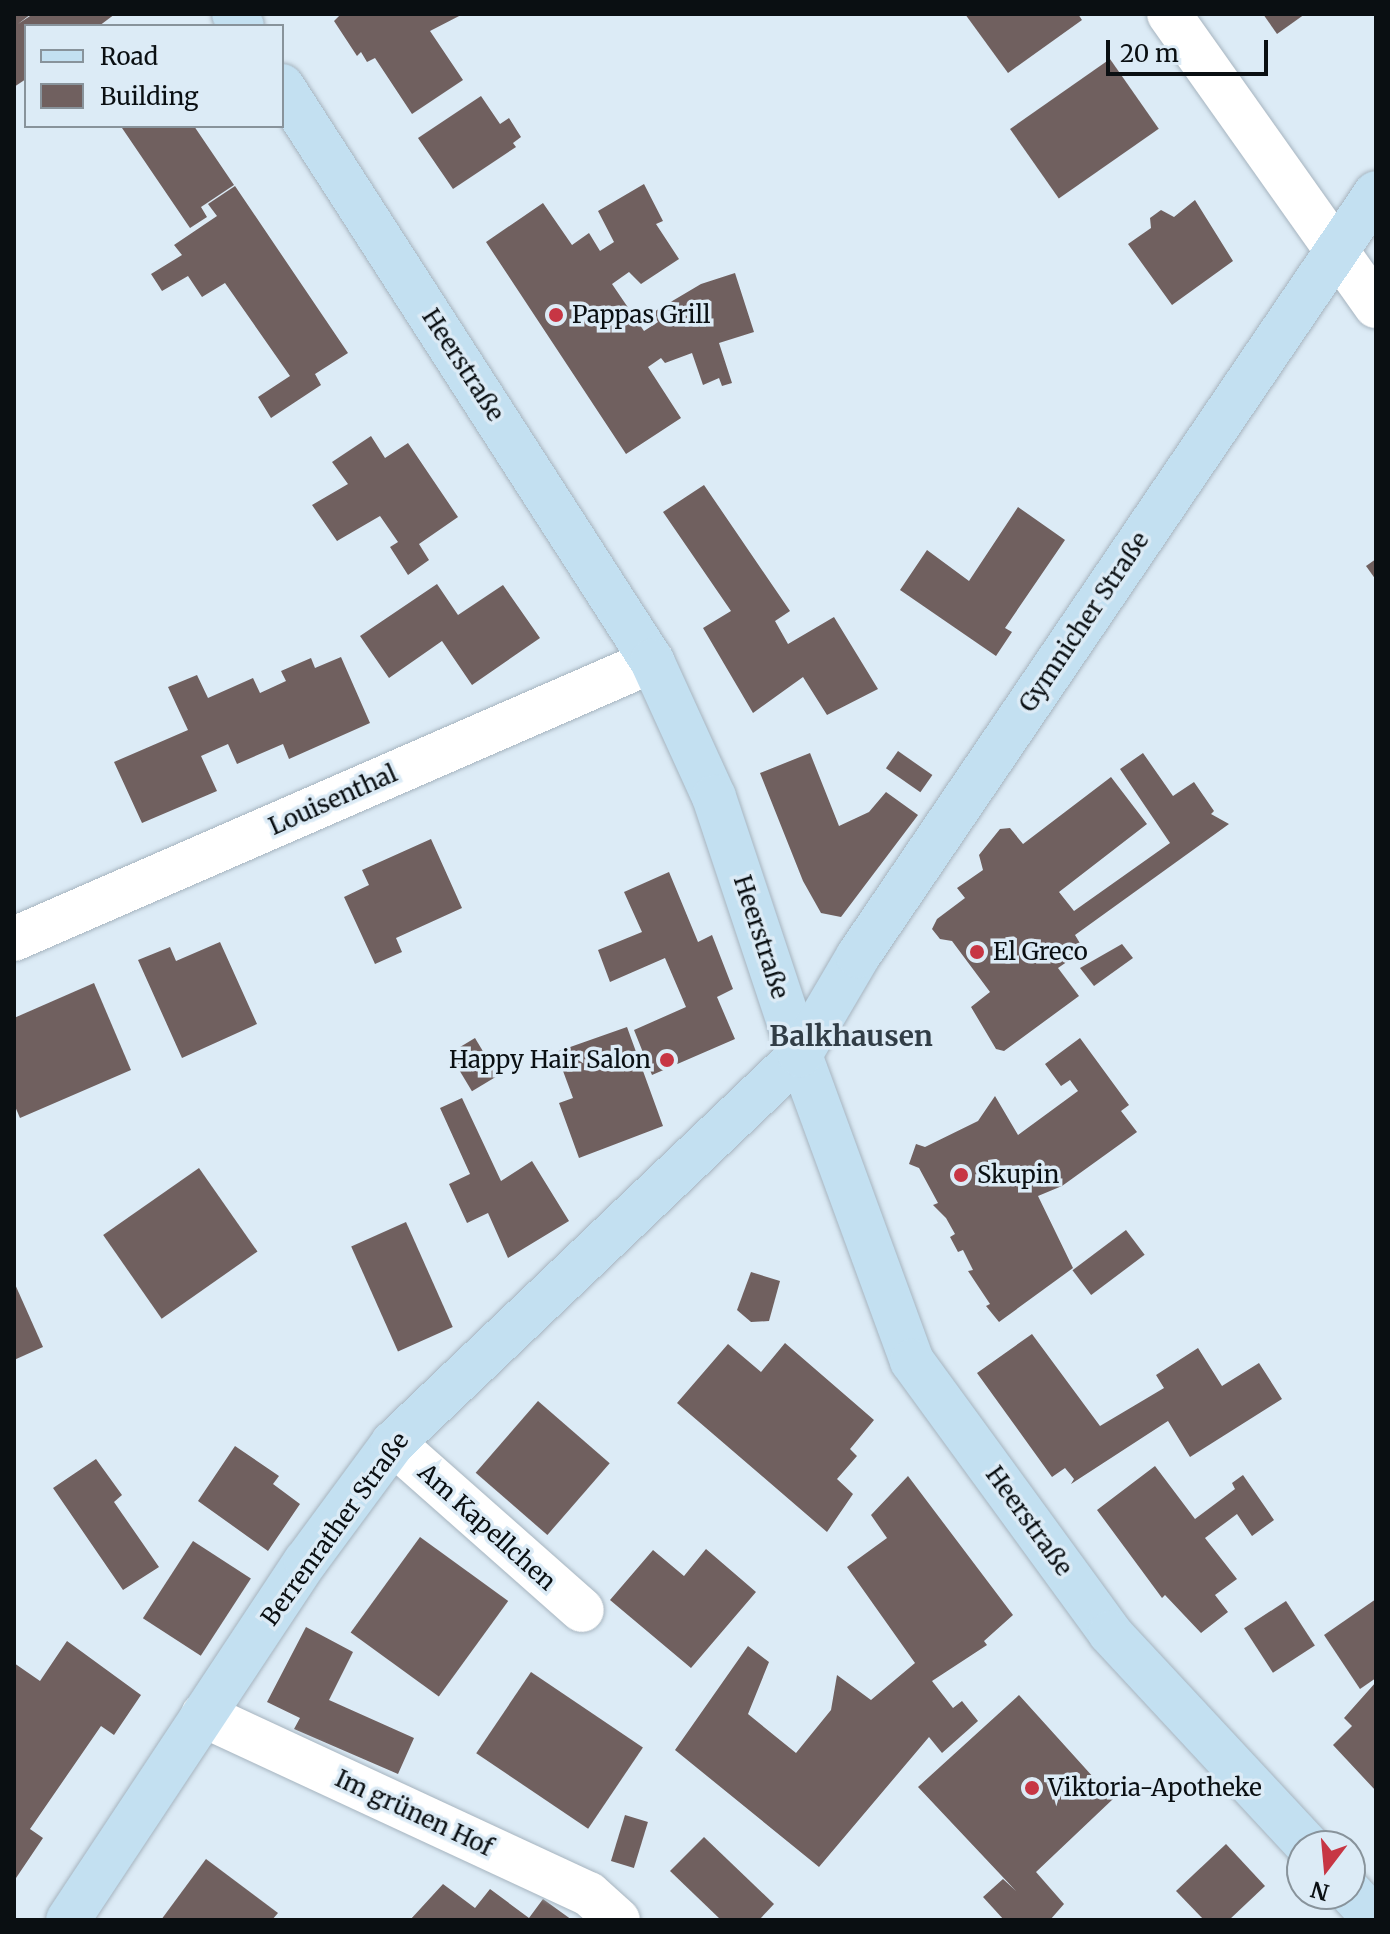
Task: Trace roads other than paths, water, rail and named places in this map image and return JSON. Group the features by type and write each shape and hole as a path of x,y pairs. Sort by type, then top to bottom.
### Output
{"street":[{"path":"1169,14 1376,306"},
{"name":"Heerstraße","path":"284,89 652,661 714,797 800,1055 912,1361 1110,1633 1293,1830"},
{"name":"Gymnicher Straße","path":"800,1055 858,956 1376,193"},
{"name":"Louisenthal","path":"14,939 652,661"},
{"name":"Berrenrather Straße","path":"68,1920 203,1715 393,1443 800,1055"},
{"name":"Am Kapellchen","path":"393,1443 582,1610"},
{"name":"Im grünen Hof","path":"203,1715 589,1894 618,1920"}],"place":[{"name":"Pappas Grill","path":"556,315"},
{"name":"El Greco","path":"977,952"},
{"name":"Happy Hair Salon","path":"667,1060"},
{"name":"Skupin","path":"961,1175"},
{"name":"Viktoria-Apotheke","path":"1032,1788"}],"district":[{"name":"Balkhausen","path":"851,1036"}]}
